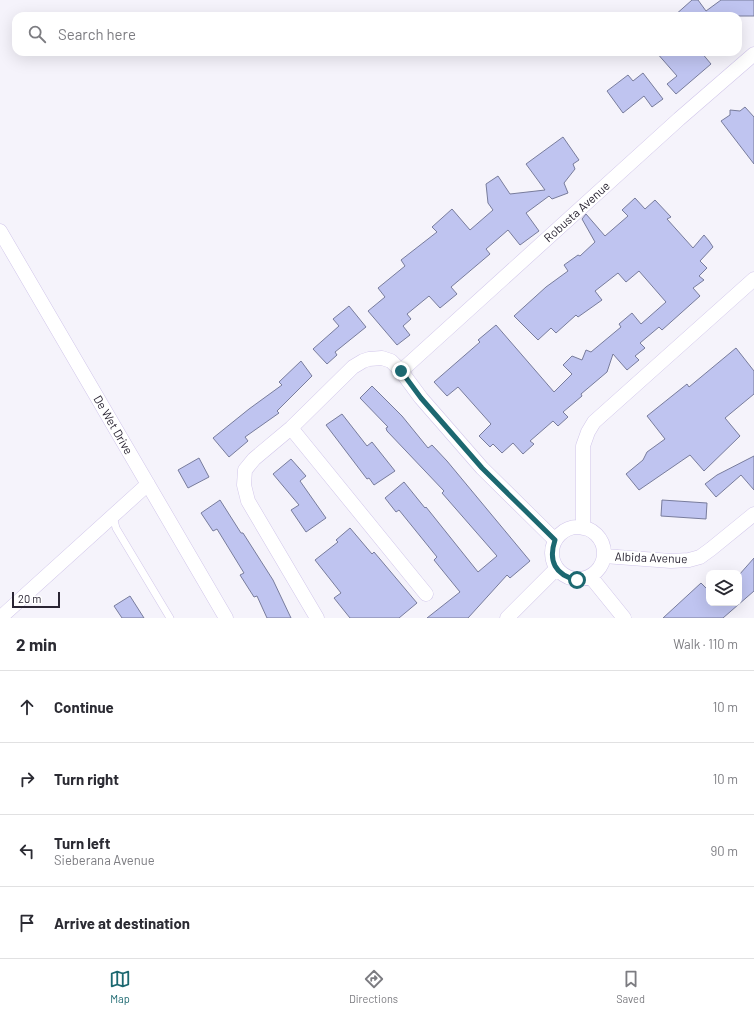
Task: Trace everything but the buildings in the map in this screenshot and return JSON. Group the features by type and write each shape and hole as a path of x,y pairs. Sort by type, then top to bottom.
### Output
{"street":[{"name":"Robusta Avenue","path":"401,371 679,119 754,54"},
{"name":"De Wet Drive","path":"0,231 5,250 148,484 226,618"},
{"path":"583,528 583,446 588,432 594,422 754,279"},
{"path":"317,618 248,501 244,484 245,470 254,459 291,428 353,366 362,361 382,358 391,361 401,371 421,398 476,462 555,540"},
{"path":"291,428 426,594"},
{"path":"0,618 148,484"},
{"name":"Albida Avenue","path":"604,556 671,561 689,560 700,557 754,514"},
{"path":"575,527 583,528 595,533 602,543 604,556 600,568 590,576 577,580 564,575 556,569 552,560 552,550 555,540 560,534 575,527"},
{"path":"507,618 556,569"},
{"path":"590,576 624,618"}],"lane":[{"path":"117,512 114,520 116,528 170,618"}],"route":[{"path":"401,371 421,398 482,468 555,540 552,550 552,560 556,569 564,575 577,580"}]}
